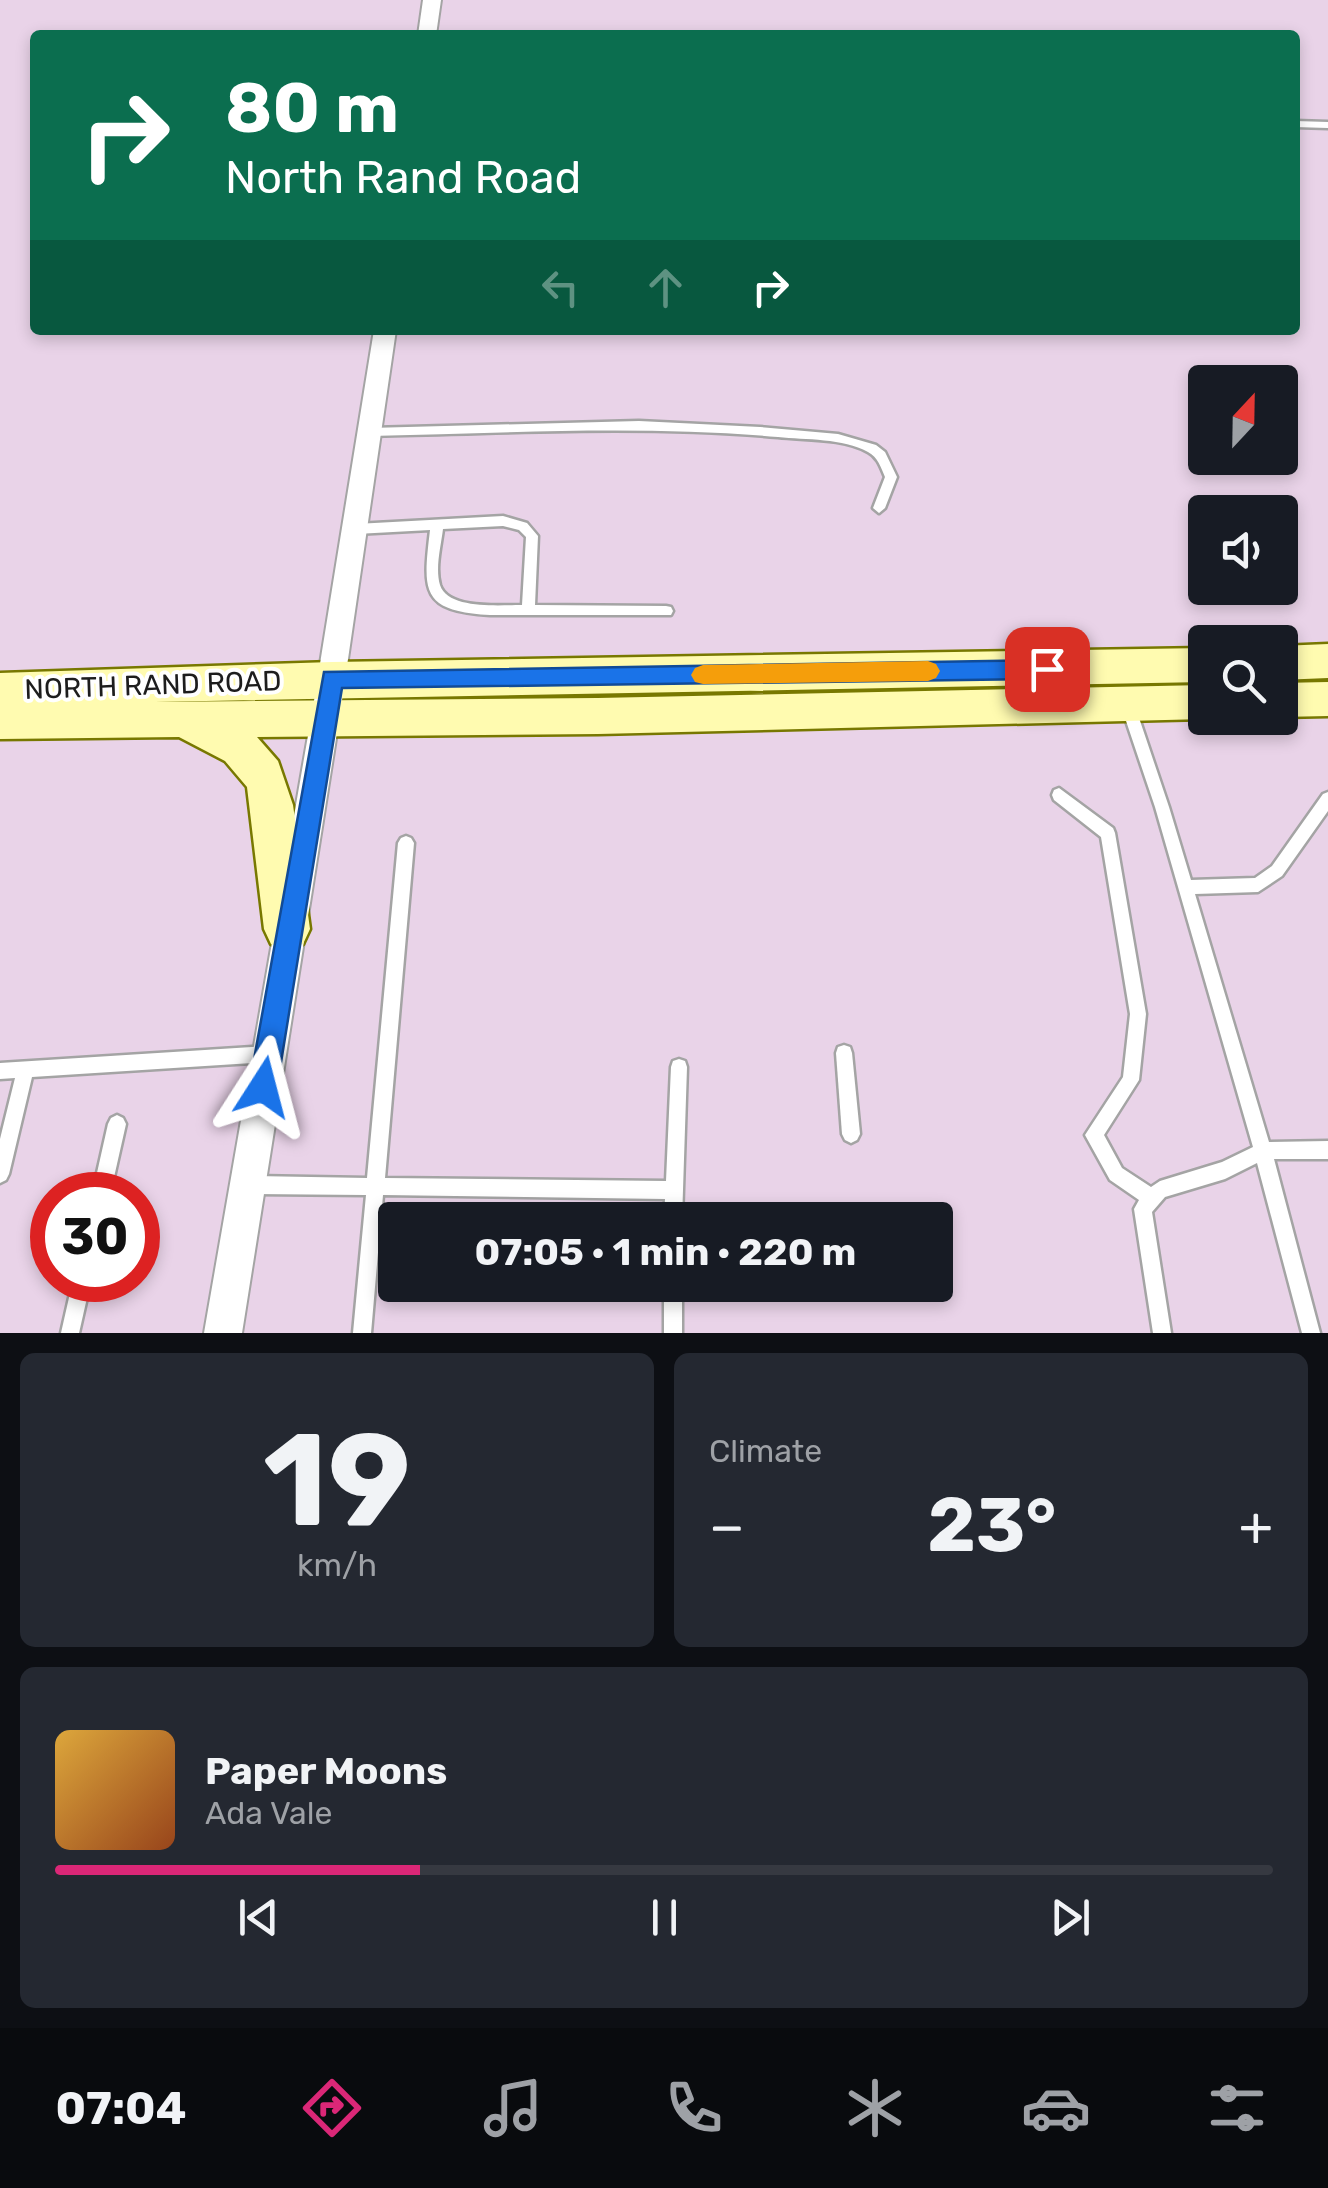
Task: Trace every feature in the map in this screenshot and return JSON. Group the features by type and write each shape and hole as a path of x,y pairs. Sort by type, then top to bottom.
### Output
{"main road":[{"path":"1298,662 1328,661"},
{"name":"NORTH RAND ROAD","path":"0,690 329,697 598,716 1122,687 1188,670"},
{"name":"NORTH RAND ROAD","path":"1122,687 1188,699"},
{"name":"NORTH RAND ROAD","path":"0,721 177,718 329,697"},
{"path":"1298,700 1328,700"},
{"path":"177,718 225,736 246,753 263,775 287,929"}],"street":[{"path":"427,30 432,0"},
{"path":"224,1333 384,335"}],"lane":[{"path":"1300,124 1328,124"},
{"path":"370,432 639,425 838,438 872,448 886,463 891,477 879,508"},
{"path":"356,529 503,521 522,526 532,536 528,610"},
{"path":"437,526 433,587 440,600 460,608 666,611"},
{"path":"1122,687 1263,1151 1310,1333"},
{"path":"1059,795 1108,833 1138,1014 1130,1080 1094,1135 1116,1174 1150,1197"},
{"path":"1185,887 1258,885 1277,871 1328,799"},
{"path":"362,1333 406,843"},
{"path":"844,1052 851,1134"},
{"path":"1,1067 26,1069 268,1054"},
{"path":"674,1202 679,1066"},
{"path":"0,1174 26,1069"},
{"path":"106,1172 117,1124"},
{"path":"1162,1333 1143,1225 1143,1209 1150,1197 1263,1151 1328,1150"},
{"path":"247,1184 674,1190"},
{"path":"70,1333 77,1302"},
{"path":"673,1302 673,1333"}],"shaded area":[{"path":"0,0 1328,0 1328,1333 0,1333"}],"slow traffic":[{"path":"703,675 928,671"}],"route":[{"path":"263,1087 332,679 1047,669"}]}
